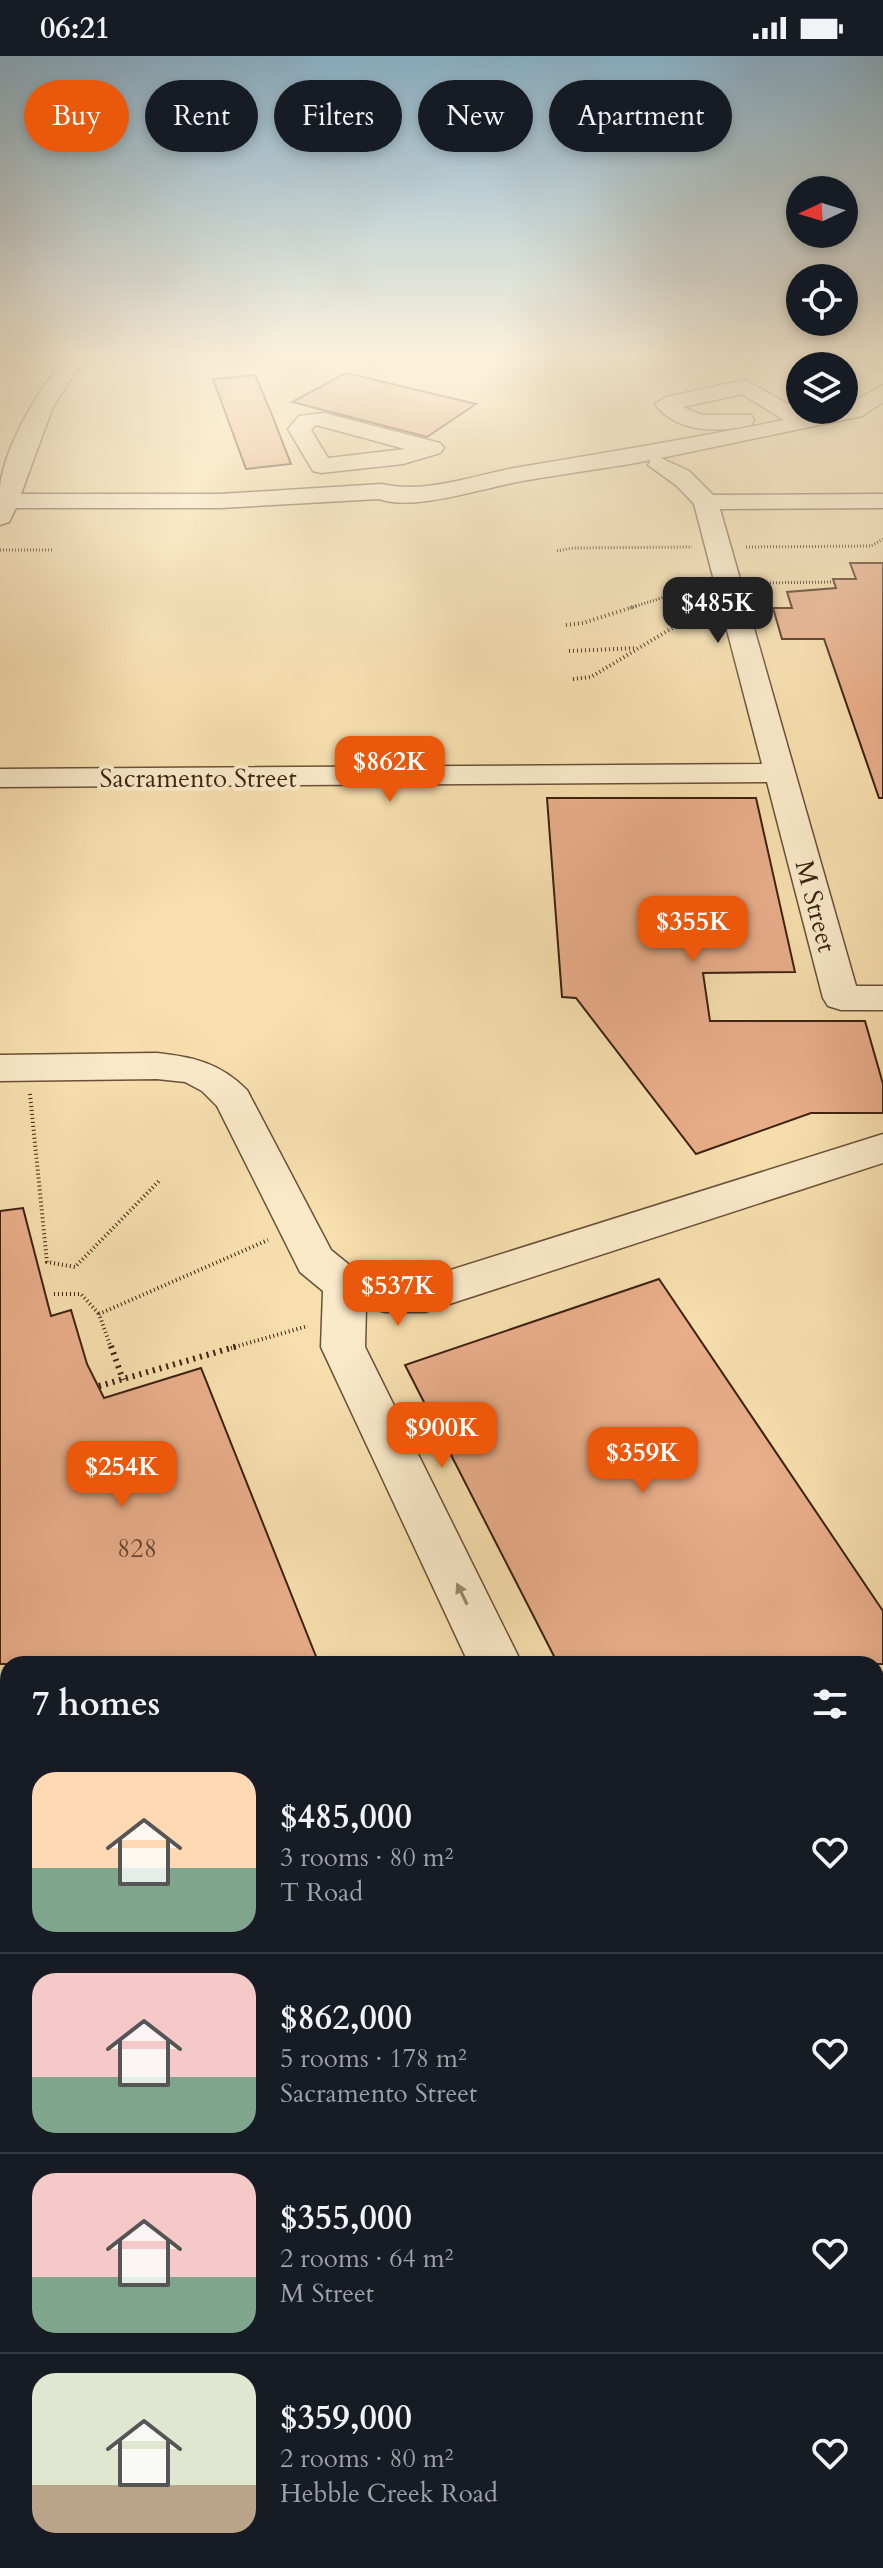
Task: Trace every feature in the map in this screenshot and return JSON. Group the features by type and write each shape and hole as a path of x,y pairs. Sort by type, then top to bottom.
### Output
{"street":[{"path":"16,472 2,506 233,501 373,472"},
{"path":"349,472 366,476"},
{"path":"363,472 391,495 456,489 533,472"},
{"path":"668,472 703,498 883,501"},
{"path":"703,498 780,773"},
{"name":"Sacramento Street","path":"0,778 780,773"},
{"name":"M Street","path":"780,773 841,998 883,998"},
{"path":"16,1068 157,1066 193,1070 216,1082 233,1099 315,1261 344,1301 343,1347 492,1656"},
{"path":"344,1301 385,1295 425,1295 883,1148"}],"path":[{"path":"0,550 53,550"},
{"path":"573,679 591,677 702,610 736,610"},
{"path":"569,651 638,648"},
{"path":"16,1068 29,1084 47,1262 75,1267 160,1180"},
{"path":"99,1314 298,1227"},
{"path":"54,1294 70,1291 82,1293 91,1300 123,1380"},
{"path":"99,1386 344,1301"}],"building":[{"path":"850,563 883,563 883,798 879,798 824,639 782,639 773,608 792,608 787,592 836,588 833,579 856,579"},
{"path":"547,798 756,798 795,972 703,973 710,1021 865,1021 883,1084 883,1113 811,1113 696,1154 576,998 562,997"},
{"path":"23,1208 51,1316 71,1310 87,1364 104,1398 201,1368 316,1656 0,1656 0,1211"},
{"path":"659,1279 883,1611 883,1656 554,1656 405,1365"}]}
